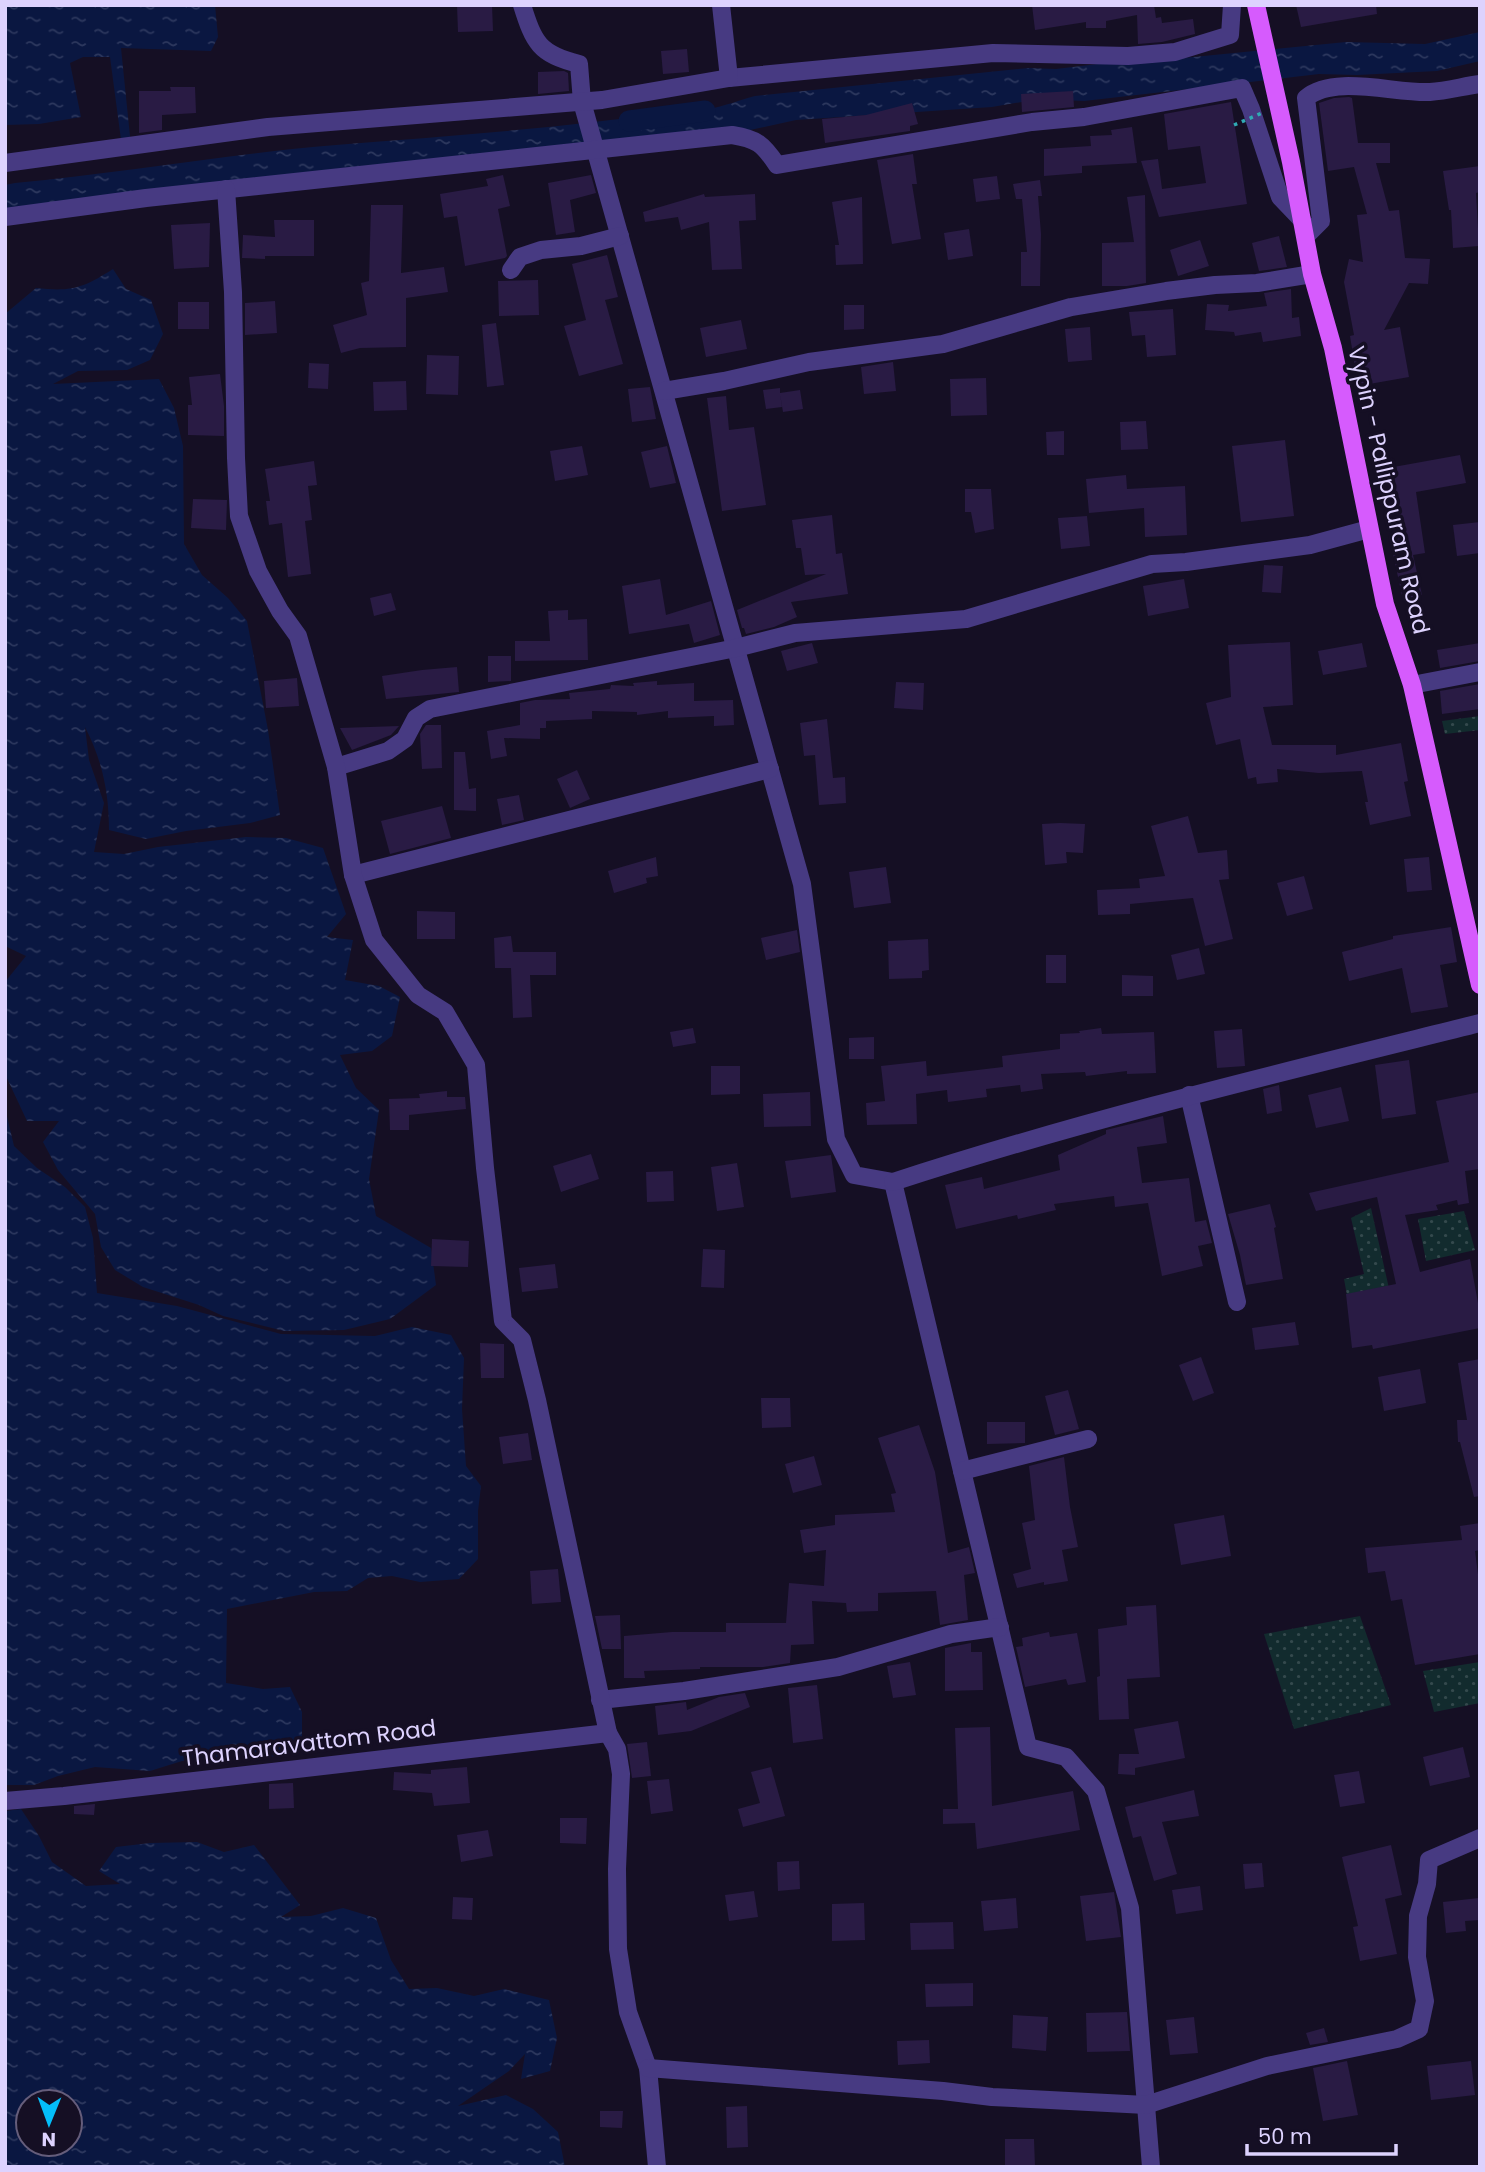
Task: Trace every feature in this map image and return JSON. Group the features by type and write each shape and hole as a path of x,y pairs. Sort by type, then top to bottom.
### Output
{"main road":[{"name":"Vypin - Pallippuram Road","path":"1256,5 1292,162 1312,274 1333,348 1385,604 1412,685 1480,985"}],"street":[{"path":"522,5 530,29 542,48 558,59 579,64 582,102 802,884 836,1139 854,1175 893,1182 978,1154 1189,1095 1480,1023"},
{"path":"721,5 729,78"},
{"path":"5,163 268,127 582,102 729,78 993,53 1128,56 1175,52 1230,35 1232,5"},
{"path":"5,217 226,189 732,135 752,138 769,152 778,165 1032,122 1084,117 1242,88 1280,197 1304,228 1321,221 1306,98 1317,89 1364,86 1430,92 1480,84"},
{"path":"226,189 233,292 239,516 258,571 280,611 298,636 336,767 353,875 374,940 418,995 445,1012 476,1065 503,1321 522,1340 600,1700 607,1728 617,1749 621,1774 617,1869 618,1949 628,2012 648,2068 657,2167"},
{"path":"511,270 520,257 541,250 581,246 620,236"},
{"path":"664,391 809,362 943,344 1071,307 1166,291 1215,285 1257,284 1312,274"},
{"path":"336,767 388,751 405,739 416,718 430,709 736,648 795,633 966,619 1152,564 1310,545 1369,529"},
{"path":"1412,685 1480,672"},
{"path":"353,875 770,769"},
{"path":"1189,1095 1237,1302"},
{"path":"893,1182 1028,1747 1066,1757 1096,1791 1130,1908 1151,2167"},
{"path":"962,1471 1087,1439"},
{"path":"600,1700 684,1691 838,1667 951,1634 1000,1627"},
{"name":"Thamaravattom Road","path":"5,1801 65,1796 607,1728"},
{"path":"648,2068 992,2097 1146,2105 1267,2066 1396,2039 1419,2029 1425,2001 1417,1957 1418,1916 1427,1884 1429,1860 1480,1838"}],"path":[{"path":"1234,125 1262,113"}],"green space":[{"path":"1480,716 1480,730 1445,734 1442,721"},
{"path":"1371,1208 1390,1293 1348,1301 1344,1279 1364,1274 1351,1218"},
{"path":"1464,1211 1475,1250 1426,1261 1418,1219"},
{"path":"1360,1616 1391,1705 1294,1729 1264,1634"},
{"path":"1480,1662 1480,1703 1434,1712 1423,1671"}],"water":[{"path":"5,5 215,5 218,37 211,51 121,48 131,146 122,147 110,57 83,57 70,63 81,117 39,124 5,125"},
{"path":"1480,32 1480,61 1437,71 1319,74 1084,101 1039,99 992,107 796,120 727,135 5,221 5,185 15,183 296,149 680,113 715,108 755,96 1028,68 1056,69 1346,42 1425,44"},
{"path":"113,269 126,289 151,300 163,334 150,360 127,370 78,371 53,384 159,379 174,408 183,446 184,544 202,575 228,598 247,621 268,730 280,815 250,823 146,839 109,830 103,777 85,727 89,760 104,803 94,852 124,854 158,847 246,837 286,838 323,848 346,914 327,937 353,940 345,980 379,986 400,997 392,1036 372,1051 340,1055 356,1088 379,1110 369,1179 376,1216 431,1248 436,1285 390,1319 344,1330 284,1331 223,1316 199,1305 143,1287 115,1270 101,1247 95,1214 58,1170 43,1142 59,1121 27,1121 5,1074 5,982 26,956 5,946 5,314 36,288 77,287"},
{"path":"5,1108 14,1146 37,1168 65,1187 85,1207 93,1238 97,1293 177,1306 281,1334 375,1336 412,1327 451,1335 464,1358 462,1409 466,1466 481,1486 478,1559 459,1579 420,1582 392,1576 368,1578 347,1591 314,1592 227,1609 226,1683 263,1689 290,1687 302,1712 302,1742 283,1757 242,1755 182,1761 150,1771 95,1767 34,1785 5,1785"},
{"path":"21,1809 52,1862 86,1886 120,1884 99,1871 116,1847 197,1842 224,1852 254,1845 300,1905 281,1917 311,1916 343,1908 376,1918 391,1960 409,1989 437,1988 474,1996 504,1989 549,2000 557,2038 550,2071 521,2079 525,2054 509,2071 458,2106 506,2095 533,2109 558,2132 565,2167 5,2167 5,1811"}],"building":[{"path":"457,5 492,5 493,31 458,32"},
{"path":"1032,5 1154,5 1156,18 1161,17 1162,23 1193,19 1195,34 1162,42 1138,44 1137,15 1106,21 1106,28 1086,28 1086,22 1035,30"},
{"path":"1296,5 1376,5 1377,14 1301,27"},
{"path":"687,49 689,72 663,74 661,51"},
{"path":"538,72 568,73 569,91 538,94"},
{"path":"170,87 195,87 196,113 162,115 162,130 139,133 139,91 171,91"},
{"path":"1073,91 1074,107 1022,112 1021,94"},
{"path":"1352,98 1358,143 1390,143 1390,163 1376,163 1389,211 1399,210 1405,258 1430,259 1428,284 1409,283 1384,330 1400,327 1409,377 1358,386 1350,336 1354,335 1344,282 1349,259 1363,262 1357,215 1367,214 1354,167 1328,171 1319,103"},
{"path":"1231,102 1247,204 1159,217 1141,161 1158,159 1162,189 1206,183 1200,146 1168,150 1164,114"},
{"path":"912,103 918,124 910,126 910,131 825,143 822,119 866,115"},
{"path":"1132,127 1137,163 1082,166 1082,173 1044,176 1044,149 1091,146 1090,136 1112,135 1111,130"},
{"path":"913,154 917,184 912,184 921,239 892,244 877,160"},
{"path":"1480,166 1480,192 1476,193 1479,246 1453,248 1451,210 1443,171"},
{"path":"503,175 510,206 498,209 507,256 465,266 457,216 444,218 440,194 488,186 486,179"},
{"path":"591,175 596,193 570,200 575,232 556,235 548,183"},
{"path":"997,176 1000,199 976,202 973,179"},
{"path":"1040,180 1040,286 1021,286 1021,252 1027,252 1022,199 1016,199 1013,184"},
{"path":"704,194 705,197 755,194 756,220 739,221 742,269 712,270 709,222 681,230 678,217 645,222 643,212"},
{"path":"1145,195 1146,283 1102,286 1102,243 1134,242 1127,197"},
{"path":"862,197 863,264 836,265 835,245 839,245 832,202"},
{"path":"371,205 403,205 401,273 444,267 448,292 406,298 406,347 360,348 341,353 333,325 367,315 361,283 369,281"},
{"path":"274,220 314,220 314,256 242,258 243,235 275,237"},
{"path":"210,223 209,267 174,269 171,225"},
{"path":"969,229 973,256 948,260 944,233"},
{"path":"1279,236 1287,267 1259,271 1252,243"},
{"path":"1200,240 1209,266 1178,276 1170,250"},
{"path":"607,255 618,297 605,300 623,364 579,376 564,326 586,320 572,264"},
{"path":"538,280 539,315 499,316 498,281"},
{"path":"1291,289 1292,318 1299,317 1301,336 1263,342 1261,332 1235,336 1234,332 1205,330 1207,304 1229,305 1228,311 1267,306 1264,293"},
{"path":"275,301 277,333 245,335 245,303"},
{"path":"178,302 209,302 209,329 178,329"},
{"path":"844,305 864,305 864,329 844,330"},
{"path":"1173,309 1176,355 1147,357 1145,335 1132,336 1129,312"},
{"path":"741,320 747,349 706,357 700,328"},
{"path":"496,323 504,385 487,387 482,325"},
{"path":"1090,327 1092,360 1068,362 1065,329"},
{"path":"427,355 459,356 458,395 426,394"},
{"path":"893,362 896,391 864,394 861,367"},
{"path":"309,363 329,364 328,389 308,388"},
{"path":"220,374 224,436 188,435 188,405 192,405 189,377"},
{"path":"986,378 987,415 951,416 950,379"},
{"path":"406,381 407,410 374,411 373,382"},
{"path":"650,387 656,419 632,422 628,389"},
{"path":"780,388 780,393 800,390 803,409 783,412 780,394 782,407 766,409 763,390"},
{"path":"726,396 729,430 754,427 766,505 722,511 707,398"},
{"path":"1146,421 1148,449 1121,450 1120,422"},
{"path":"1064,431 1064,455 1047,455 1046,432"},
{"path":"1285,440 1294,516 1241,522 1232,446"},
{"path":"582,446 588,475 555,481 550,451"},
{"path":"667,446 676,483 650,488 641,452"},
{"path":"1460,455 1466,483 1416,492 1425,553 1413,555 1422,595 1403,600 1390,540 1401,538 1388,468"},
{"path":"314,461 317,485 308,486 312,520 305,521 311,574 288,577 282,523 269,525 266,501 270,501 265,469"},
{"path":"1126,475 1127,489 1185,486 1187,535 1145,537 1144,508 1089,513 1086,479"},
{"path":"965,489 991,489 994,529 975,533 971,512 965,512"},
{"path":"193,499 227,500 226,530 191,528"},
{"path":"832,515 836,554 842,553 848,594 791,602 797,617 774,627 746,634 737,610 826,574 805,575 801,548 796,548 792,520"},
{"path":"1087,516 1090,546 1061,549 1058,518"},
{"path":"1480,522 1480,553 1457,556 1453,525"},
{"path":"1264,565 1283,566 1281,593 1262,592"},
{"path":"660,579 666,615 711,601 720,635 694,643 689,624 629,634 622,586"},
{"path":"1184,579 1189,608 1148,616 1143,586"},
{"path":"391,593 396,610 374,616 370,598"},
{"path":"568,610 568,620 587,619 588,660 515,661 515,641 550,641 548,611"},
{"path":"1290,642 1293,705 1263,707 1272,745 1336,745 1336,755 1401,743 1408,781 1404,782 1411,816 1370,825 1362,771 1319,773 1277,769 1278,782 1257,784 1256,777 1248,779 1240,739 1216,745 1206,703 1231,697 1228,645"},
{"path":"812,643 818,663 787,671 781,651"},
{"path":"1362,643 1367,667 1323,675 1318,651"},
{"path":"1480,643 1480,661 1440,668 1437,650"},
{"path":"488,656 511,656 511,681 488,682"},
{"path":"457,667 459,692 386,699 382,676"},
{"path":"297,678 299,706 266,708 264,681"},
{"path":"657,681 657,685 694,683 694,701 733,700 734,725 714,726 714,716 668,718 668,711 637,715 637,712 592,711 592,719 546,721 546,728 540,728 540,739 504,738 507,756 491,759 487,731 520,725 520,703 570,699 569,693 610,689 611,685 634,686 633,683"},
{"path":"896,682 924,683 923,710 894,708"},
{"path":"1480,684 1480,709 1442,714 1440,691"},
{"path":"827,719 833,778 845,777 846,803 819,805 815,755 804,756 800,723"},
{"path":"426,725 441,725 442,768 422,769 420,734"},
{"path":"399,726 391,735 352,750 340,728"},
{"path":"454,752 465,752 469,789 476,788 476,811 454,810"},
{"path":"577,770 590,799 570,808 557,779"},
{"path":"519,795 524,820 502,825 497,799"},
{"path":"442,806 451,838 390,854 381,821"},
{"path":"1188,816 1198,853 1227,850 1229,879 1219,880 1233,939 1205,946 1193,898 1130,904 1130,914 1098,915 1097,890 1140,888 1139,879 1165,876 1151,826"},
{"path":"1042,824 1085,824 1083,853 1066,852 1067,863 1045,865"},
{"path":"656,857 658,876 646,878 647,883 614,893 608,871"},
{"path":"1429,857 1432,890 1407,892 1404,859"},
{"path":"886,867 891,903 854,908 849,872"},
{"path":"1304,876 1313,909 1287,916 1277,883"},
{"path":"417,911 455,912 455,939 417,939"},
{"path":"1451,927 1457,962 1440,965 1448,1007 1411,1013 1402,968 1349,981 1342,952 1393,939 1393,936"},
{"path":"797,930 800,952 766,960 761,938"},
{"path":"511,936 513,952 556,952 556,975 530,975 532,1017 513,1018 511,968 495,968 494,938"},
{"path":"928,939 929,970 922,971 922,978 889,979 888,941"},
{"path":"1199,948 1205,974 1177,980 1171,955"},
{"path":"1046,955 1066,955 1066,983 1046,983"},
{"path":"1122,975 1153,976 1153,996 1122,996"},
{"path":"693,1028 696,1043 673,1047 670,1032"},
{"path":"1101,1028 1102,1034 1154,1032 1156,1073 1127,1074 1127,1071 1086,1076 1085,1072 1041,1074 1043,1089 1021,1092 1020,1085 986,1089 987,1097 948,1102 947,1090 916,1094 917,1124 867,1125 866,1103 885,1101 881,1066 926,1061 927,1076 1003,1067 1002,1056 1060,1049 1060,1034"},
{"path":"1242,1029 1245,1066 1217,1068 1214,1031"},
{"path":"874,1037 874,1059 849,1059 849,1038"},
{"path":"1409,1060 1416,1114 1382,1119 1375,1065"},
{"path":"711,1066 740,1066 740,1094 711,1095"},
{"path":"1279,1085 1282,1111 1267,1114 1263,1089"},
{"path":"1341,1087 1349,1121 1316,1128 1308,1095"},
{"path":"447,1091 447,1097 465,1097 466,1109 409,1115 409,1130 390,1130 389,1099 420,1098 419,1094"},
{"path":"810,1092 811,1126 764,1127 763,1094"},
{"path":"1480,1092 1480,1169 1465,1171 1469,1203 1458,1205 1457,1200 1436,1205 1438,1210 1405,1215 1420,1272 1470,1259 1480,1328 1373,1349 1372,1345 1352,1348 1346,1294 1396,1284 1377,1197 1316,1211 1309,1193 1449,1162 1436,1101"},
{"path":"1163,1116 1167,1143 1137,1147 1142,1183 1189,1178 1195,1222 1206,1220 1212,1243 1198,1246 1203,1266 1162,1276 1148,1203 1115,1207 1114,1196 1054,1204 1056,1210 1018,1219 1017,1215 956,1229 945,1185 982,1177 984,1189 1060,1170 1058,1155 1106,1134 1106,1130"},
{"path":"591,1154 599,1179 561,1192 553,1166"},
{"path":"831,1155 836,1192 791,1198 785,1161"},
{"path":"737,1163 744,1207 717,1211 711,1167"},
{"path":"673,1171 674,1201 647,1202 646,1172"},
{"path":"1270,1204 1283,1279 1246,1285 1228,1214"},
{"path":"432,1239 469,1241 468,1267 431,1266"},
{"path":"703,1249 725,1250 724,1288 701,1287"},
{"path":"555,1264 558,1288 522,1292 519,1268"},
{"path":"1295,1322 1299,1345 1255,1350 1252,1328"},
{"path":"480,1343 504,1344 504,1378 481,1378"},
{"path":"1201,1357 1214,1393 1193,1401 1179,1365"},
{"path":"1480,1359 1480,1496 1474,1497 1458,1442 1457,1420 1467,1420 1458,1363"},
{"path":"1420,1369 1426,1403 1384,1411 1378,1377"},
{"path":"1068,1390 1079,1429 1055,1435 1045,1396"},
{"path":"761,1398 790,1398 791,1427 762,1428"},
{"path":"987,1422 1025,1422 1025,1443 987,1444"},
{"path":"919,1425 935,1472 948,1553 969,1547 975,1573 964,1575 968,1620 940,1625 936,1591 878,1593 878,1611 847,1612 846,1603 812,1601 814,1644 791,1645 790,1663 763,1667 700,1667 644,1671 645,1678 624,1678 624,1636 672,1632 726,1632 726,1623 786,1623 789,1583 824,1586 826,1550 804,1553 800,1530 835,1525 835,1515 895,1512 891,1494 896,1493 878,1438"},
{"path":"528,1433 532,1460 503,1464 499,1437"},
{"path":"814,1456 822,1485 793,1493 785,1464"},
{"path":"1064,1457 1078,1547 1062,1550 1068,1581 1044,1585 1044,1582 1017,1588 1013,1574 1031,1569 1022,1523 1035,1520 1029,1466"},
{"path":"1224,1515 1231,1556 1181,1565 1174,1524"},
{"path":"1480,1523 1480,1550 1475,1551 1480,1590 1480,1654 1415,1665 1402,1599 1391,1601 1385,1571 1368,1573 1365,1548 1462,1540 1460,1526"},
{"path":"558,1569 561,1602 532,1604 530,1571"},
{"path":"1156,1605 1160,1677 1127,1679 1129,1719 1099,1720 1098,1629 1127,1625 1126,1607"},
{"path":"620,1615 621,1649 602,1649 595,1616"},
{"path":"1049,1632 1050,1637 1077,1633 1086,1682 1068,1685 1066,1679 1025,1687 1016,1647 1023,1646 1022,1638"},
{"path":"971,1643 971,1652 982,1652 983,1690 945,1691 945,1648"},
{"path":"910,1662 916,1695 893,1698 887,1666"},
{"path":"817,1685 823,1739 793,1743 788,1688"},
{"path":"745,1693 750,1707 691,1731 658,1735 655,1706 686,1702 687,1710 719,1697"},
{"path":"1178,1721 1185,1758 1135,1768 1135,1775 1118,1774 1119,1754 1139,1754 1134,1729"},
{"path":"990,1727 992,1806 1073,1791 1080,1830 977,1849 975,1823 943,1824 943,1809 958,1809 955,1728"},
{"path":"647,1742 651,1776 632,1778 627,1744"},
{"path":"1463,1747 1470,1777 1430,1786 1423,1757"},
{"path":"467,1767 470,1803 434,1806 432,1793 393,1790 394,1772 431,1774 431,1770"},
{"path":"771,1767 785,1816 743,1827 738,1809 760,1803 751,1772"},
{"path":"1359,1771 1365,1803 1340,1807 1334,1775"},
{"path":"669,1779 673,1811 651,1814 647,1781"},
{"path":"293,1783 294,1808 269,1809 269,1784"},
{"path":"1194,1790 1199,1816 1162,1822 1177,1874 1154,1881 1141,1836 1133,1838 1125,1807"},
{"path":"95,1804 94,1815 74,1814 74,1806"},
{"path":"560,1818 587,1818 586,1844 560,1843"},
{"path":"488,1830 493,1856 461,1862 457,1835"},
{"path":"1391,1845 1402,1895 1385,1899 1397,1954 1360,1961 1353,1927 1358,1926 1342,1857"},
{"path":"799,1861 800,1889 778,1891 777,1862"},
{"path":"1262,1863 1264,1887 1245,1889 1243,1864"},
{"path":"1200,1886 1203,1910 1176,1914 1172,1890"},
{"path":"754,1891 758,1917 729,1921 725,1895"},
{"path":"1114,1892 1121,1937 1086,1941 1080,1896"},
{"path":"453,1897 473,1898 472,1920 452,1919"},
{"path":"1016,1898 1018,1928 984,1931 981,1901"},
{"path":"1479,1898 1480,1920 1465,1921 1466,1931 1446,1933 1443,1902"},
{"path":"864,1903 865,1940 832,1941 832,1904"},
{"path":"953,1922 954,1949 911,1950 910,1923"},
{"path":"973,1983 973,2006 926,2007 925,1984"},
{"path":"1127,2012 1130,2051 1087,2052 1086,2013"},
{"path":"1013,2015 1048,2017 1046,2051 1012,2048"},
{"path":"1194,2017 1198,2053 1170,2055 1166,2020"},
{"path":"1324,2028 1328,2042 1310,2045 1306,2033"},
{"path":"929,2040 930,2063 898,2065 897,2041"},
{"path":"1347,2061 1358,2115 1323,2121 1313,2068"},
{"path":"1471,2061 1475,2095 1431,2100 1427,2066"},
{"path":"747,2106 748,2147 727,2148 726,2107"},
{"path":"600,2111 623,2111 622,2128 600,2127"},
{"path":"1005,2139 1034,2139 1035,2167 1005,2167"}],"waterway":[{"path":"629,121 705,111"}]}
